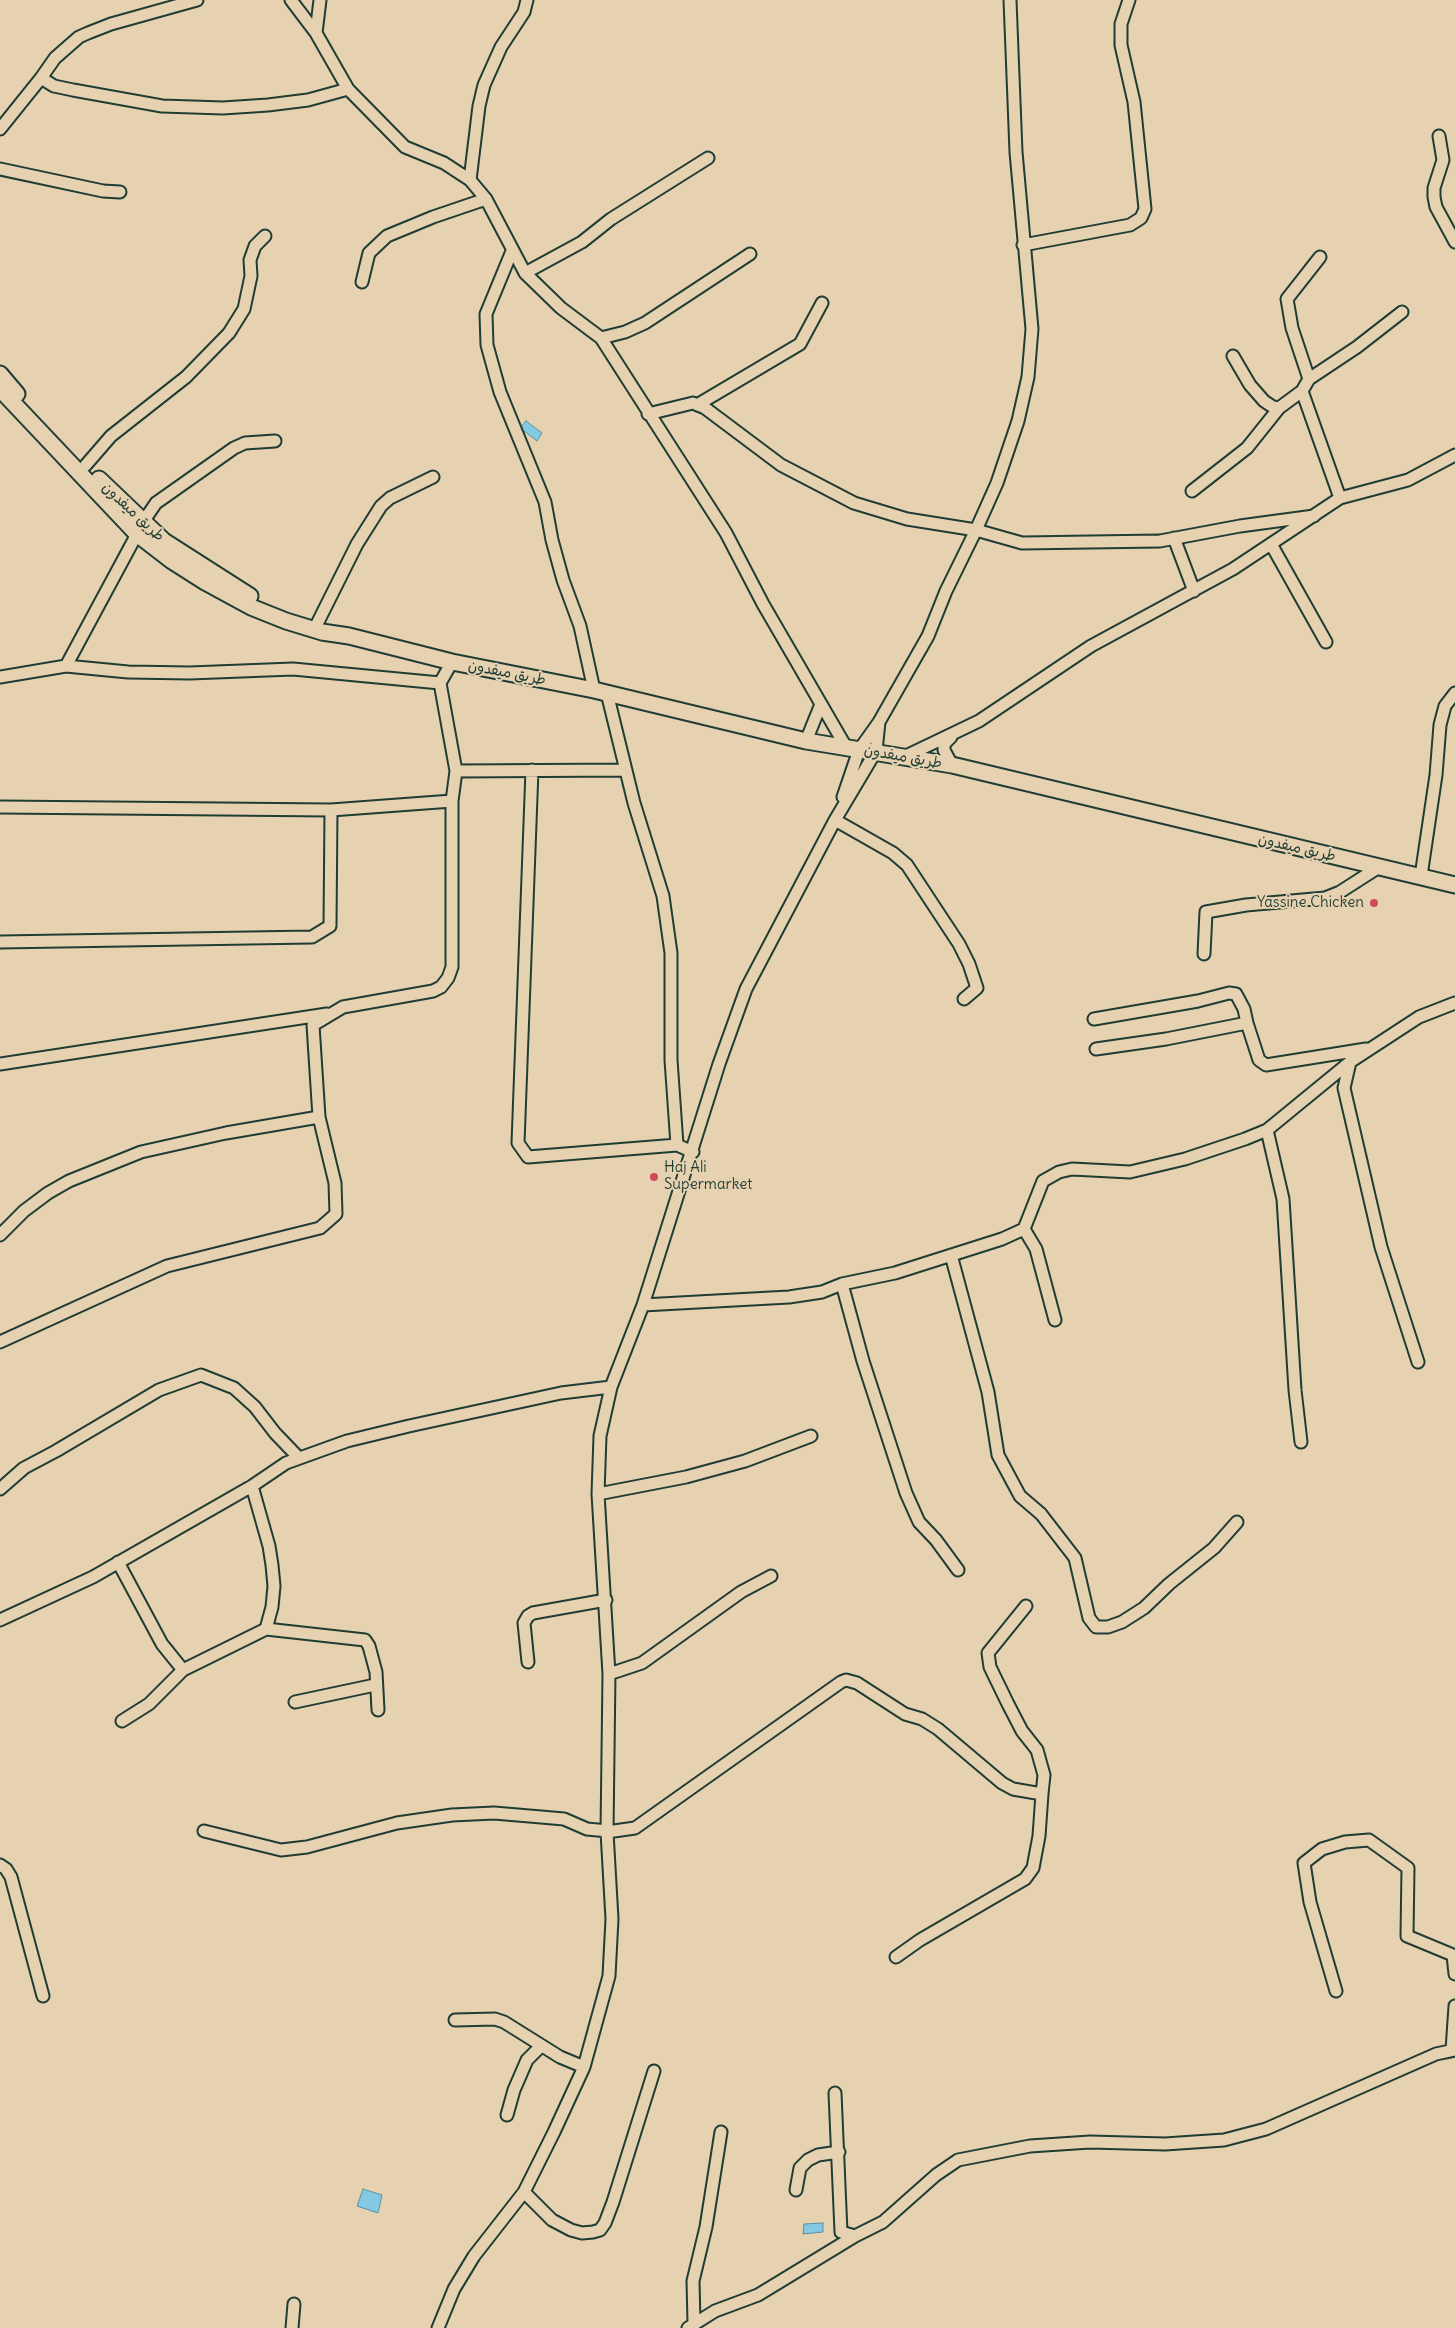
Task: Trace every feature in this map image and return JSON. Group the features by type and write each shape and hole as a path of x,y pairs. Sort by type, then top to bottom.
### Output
{"main road":[{"name":"طريق ميفدون","path":"0,374 140,528 273,608 349,636"},
{"name":"طريق ميفدون","path":"0,389 172,561 251,607 322,632 349,636 452,662 601,692 806,741 952,765 1455,885"}],"street":[{"path":"0,129 55,58 83,35 111,24 197,0"},
{"path":"291,0 316,33 348,89 405,147 444,163 470,180 486,199 525,273 561,308 601,338 726,533 763,604 821,704 853,748"},
{"path":"316,33 320,0"},
{"path":"470,180 478,106 484,85 500,47 524,12 528,0"},
{"path":"836,820 853,748 879,722 928,636 997,483 1015,430 1028,377 1032,330 1016,152 1010,0"},
{"path":"1023,245 1130,225 1141,218 1145,209 1134,102 1121,45 1121,24 1130,0"},
{"path":"41,78 54,86 162,106 223,108 268,105 308,100 348,89"},
{"path":"1439,136 1443,160 1434,188 1434,197 1436,207 1455,242"},
{"path":"525,273 582,242 611,219 708,158"},
{"path":"0,168 103,191 120,192"},
{"path":"362,282 369,253 388,236 433,217 486,199"},
{"path":"85,466 111,436 186,377 229,334 244,309 251,276 250,260 255,246 265,236"},
{"path":"512,251 486,314 487,345 500,392 545,502 563,580 580,626 626,770 649,856 663,896 671,952 671,1060 677,1145"},
{"path":"601,338 625,332 645,323 750,254"},
{"path":"1309,379 1292,328 1288,299 1320,257"},
{"path":"697,405 800,344 822,304"},
{"path":"1192,491 1247,448 1279,408 1302,390 1309,379 1357,347 1402,312"},
{"path":"1233,356 1250,385 1264,401 1273,407 1279,408"},
{"path":"1302,390 1340,498"},
{"path":"648,414 681,404 692,403 705,408 781,465 854,503 907,519 976,530 1022,543 1160,541 1240,526 1314,516"},
{"path":"66,666 140,528 156,503 234,448 245,443 274,441"},
{"path":"906,756 998,709 1091,646 1194,591 1271,544 1340,498 1408,480 1455,455"},
{"path":"317,624 357,544 381,506 390,498 433,477"},
{"path":"1174,538 1194,591"},
{"path":"1271,544 1326,642"},
{"path":"0,1342 167,1266 320,1228 336,1214 335,1183 319,1117 312,1025 343,1007 356,1003 433,991 441,987 448,978 452,967 452,801 456,771 440,683 452,662"},
{"path":"0,677 66,666 128,672 190,673 293,669 440,683"},
{"path":"1421,876 1436,775 1440,725 1445,706 1455,693"},
{"path":"806,741 821,704"},
{"path":"438,2328 454,2289 474,2256 524,2192 584,2067 609,1976 612,1920 608,1831 609,1674 606,1600 598,1494 600,1436 611,1387 643,1306 693,1152 719,1064 746,989 836,820 876,751 879,722"},
{"path":"952,765 944,750 944,744 956,732"},
{"path":"532,770 518,1143 528,1157 677,1145 693,1152"},
{"path":"456,771 626,770"},
{"path":"0,807 332,810 452,801"},
{"path":"0,942 312,937 330,926 332,810"},
{"path":"836,820 893,852 907,865 954,937 968,964 977,988 964,999"},
{"path":"1204,954 1206,912 1246,905 1325,898 1340,892 1379,867"},
{"path":"1094,1019 1198,1001 1229,993 1236,994 1244,1009 1258,1060 1266,1065 1370,1049"},
{"path":"643,1306 789,1297 822,1292 842,1284 895,1273 1002,1239 1024,1229 1042,1181 1063,1169 1130,1172 1185,1159 1267,1130 1350,1062 1419,1017 1455,1003"},
{"path":"0,1064 330,1014"},
{"path":"1096,1048 1166,1038 1247,1023"},
{"path":"1350,1062 1344,1088 1358,1154 1381,1247 1418,1362"},
{"path":"0,1235 24,1211 48,1193 69,1181 141,1152 226,1133 319,1117"},
{"path":"1267,1130 1284,1199 1295,1390 1301,1442"},
{"path":"1024,1229 1036,1249 1055,1320"},
{"path":"951,1254 988,1392 998,1455 1020,1496 1041,1514 1075,1558 1088,1618 1096,1627 1108,1627 1122,1622 1144,1608 1174,1580 1214,1548 1237,1522"},
{"path":"842,1284 862,1360 906,1493 919,1522 936,1540 958,1570"},
{"path":"0,1489 24,1468 159,1390 201,1374 234,1388 255,1407 275,1433 299,1458"},
{"path":"0,1620 93,1577 252,1486 286,1463 299,1458 347,1441 400,1428 561,1393 611,1387"},
{"path":"598,1494 686,1478 745,1461 811,1436"},
{"path":"252,1486 270,1546 272,1564 274,1586 272,1607 266,1629"},
{"path":"118,1562 162,1644 183,1670"},
{"path":"609,1674 642,1663 741,1592 771,1576"},
{"path":"528,1662 524,1623 528,1616 533,1613 606,1600"},
{"path":"896,1958 920,1940 1025,1879 1033,1868 1040,1836 1044,1775 1037,1750 1022,1731 1008,1704 990,1667 988,1653 1026,1606"},
{"path":"122,1721 149,1704 183,1670 266,1629 365,1640 369,1646 376,1672 375,1685 378,1710"},
{"path":"204,1832 230,1836 256,1846 281,1850 307,1847 396,1823 452,1815 494,1813 564,1819 587,1829 608,1831 635,1828 846,1680 866,1687 905,1714 934,1726 1002,1783 1013,1789 1042,1794"},
{"path":"295,1702 375,1685"},
{"path":"1336,1991 1310,1902 1304,1863 1322,1849 1345,1842 1369,1840 1408,1868 1407,1936 1453,1955 1455,1974"},
{"path":"0,1865 6,1869 11,1877 43,1996"},
{"path":"691,2325 715,2311 758,2295 856,2236 884,2222 936,2175 958,2160 1030,2146 1090,2142 1165,2144 1224,2140 1266,2129 1436,2054 1454,2050 1455,2006"},
{"path":"456,2020 495,2019 504,2022 541,2046 584,2067"},
{"path":"508,2115 514,2090 527,2060 541,2046"},
{"path":"524,2192 552,2220 571,2230 582,2233 600,2230 605,2223 613,2202 654,2071"},
{"path":"835,2093 839,2152 840,2232 856,2236"},
{"path":"691,2325 693,2281 706,2227 721,2132"},
{"path":"796,2190 800,2168 808,2160 818,2155 839,2152"},
{"path":"292,2328 294,2304"}],"water":[{"path":"526,421 542,433 537,441 520,428"},
{"path":"363,2189 382,2195 378,2213 357,2206"},
{"path":"823,2223 823,2232 803,2234 804,2224"}],"place":[{"name":"Yassine Chicken","path":"1374,903"},
{"name":"Haj Ali Supermarket","path":"654,1177"}]}
